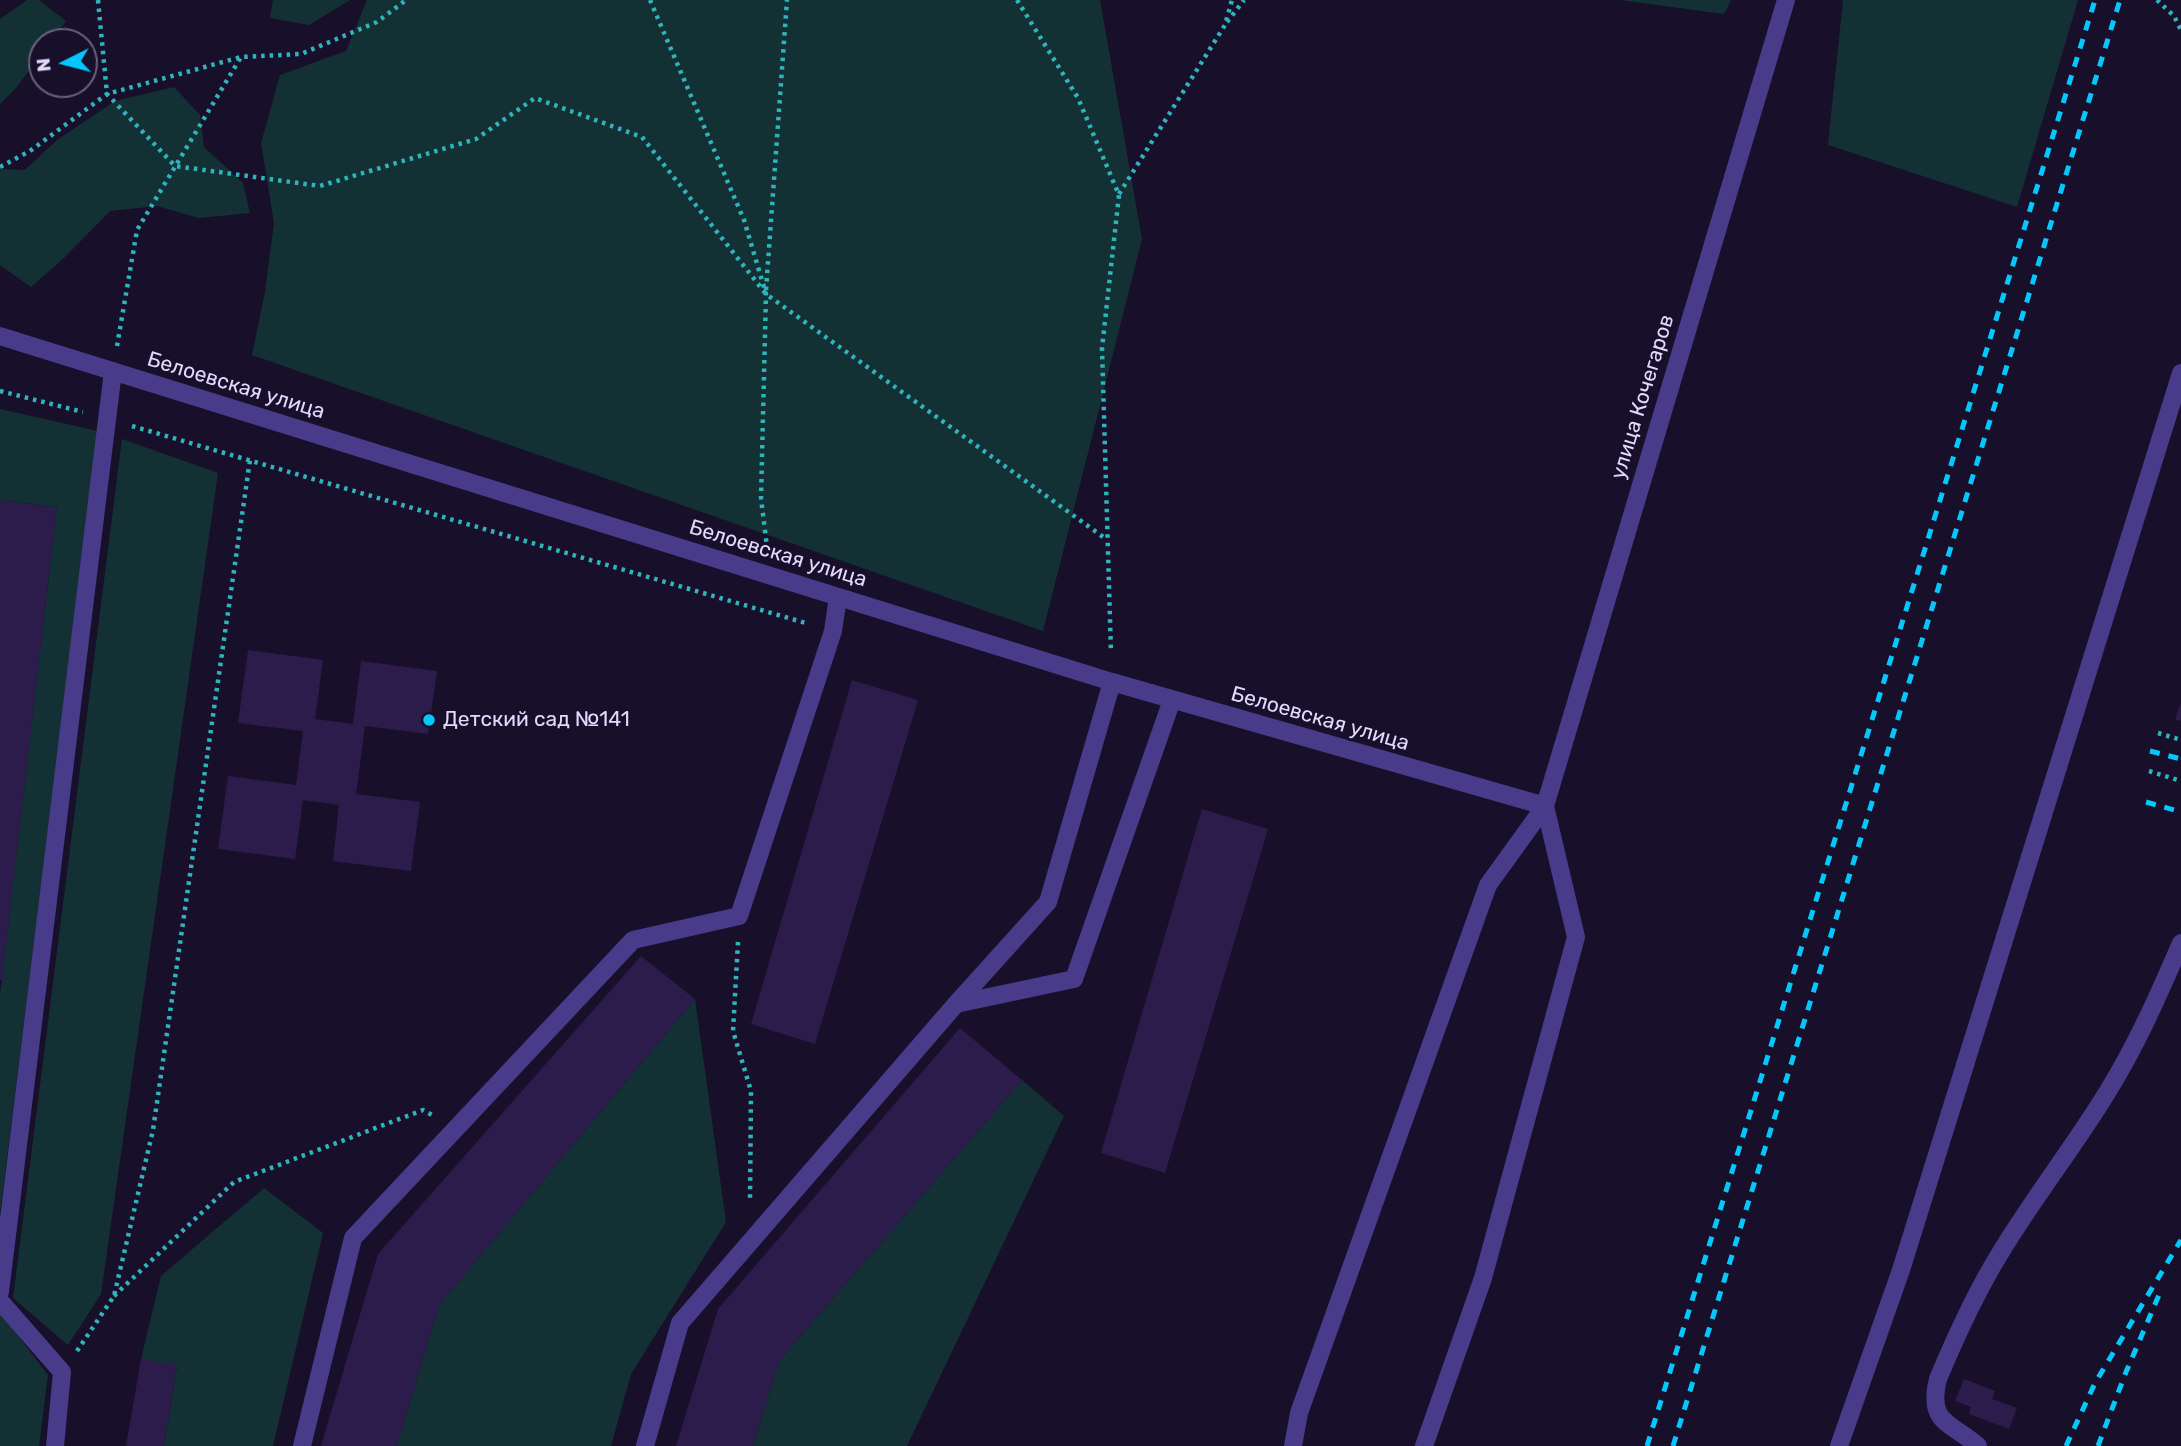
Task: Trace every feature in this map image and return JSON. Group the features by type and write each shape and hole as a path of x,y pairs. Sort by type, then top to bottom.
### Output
{"street":[{"name":"улица Кочегаров","path":"1545,807 1786,0"},
{"name":"Белоевская улица","path":"0,336 1112,682 1545,807"},
{"path":"0,1292 113,371"},
{"path":"1839,1446 1905,1257 2181,373"},
{"path":"302,1446 353,1238 633,940 739,916 833,631 838,597"},
{"path":"645,1446 680,1323 1048,901 1112,682"},
{"path":"956,1004 1074,979 1172,700"},
{"path":"1293,1446 1299,1413 1488,885 1545,807"},
{"path":"1424,1446 1483,1278 1576,937 1545,807"},
{"path":"1978,1446 1941,1419 1936,1407 1935,1391 1938,1379 1978,1291 1998,1256 2124,1062 2146,1022 2181,943"},
{"path":"0,1301 62,1372 55,1446"}],"path":[{"path":"97,0 107,94 175,166 320,186 476,139 535,99 642,137 766,294 1106,539"},
{"path":"0,167 30,151 107,94 240,57 301,54 377,22 406,0"},
{"path":"650,0 744,220 766,294"},
{"path":"770,575 761,498 766,294 787,0"},
{"path":"1017,0 1079,98 1119,195"},
{"path":"1225,25 1232,0"},
{"path":"1112,682 1102,348 1119,195 1225,25 1244,0"},
{"path":"2157,0 2174,16 2181,30"},
{"path":"113,371 137,230 240,57"},
{"path":"0,391 107,418 833,631"},
{"path":"114,1296 153,1130 250,460"},
{"path":"2158,733 2181,740"},
{"path":"2149,771 2181,781"},
{"path":"739,916 733,1031 751,1091 749,1243"},
{"path":"62,1372 114,1296 234,1182 423,1110 456,1129"}],"green space":[{"path":"27,0 39,0 66,21 61,28 28,28 28,72 0,104 0,19"},
{"path":"273,0 350,0 309,25 270,18"},
{"path":"367,0 1100,0 1142,239 1043,631 252,355 265,292 274,223 261,143 280,75 346,51"},
{"path":"1620,0 1731,0 1724,14"},
{"path":"1843,0 2078,0 2017,207 1828,145"},
{"path":"174,87 200,115 204,147 243,183 250,213 199,218 157,206 110,211 31,287 0,265 0,169 25,170 57,140 115,101"},
{"path":"0,409 98,431 0,1213 0,995 57,507 0,500"},
{"path":"122,439 218,473 101,1294 68,1345 13,1298"},
{"path":"695,999 726,1222 631,1374 611,1446 397,1446 439,1305"},
{"path":"1022,1080 1064,1116 907,1446 753,1446 779,1361"},
{"path":"264,1188 323,1233 273,1446 164,1446 177,1366 141,1359 161,1276"},
{"path":"0,1312 48,1375 39,1446 0,1446"}],"building":[{"path":"0,500 57,507 2,980 0,980"},
{"path":"248,650 323,660 315,719 353,724 361,661 437,671 428,734 365,726 356,794 420,802 411,871 333,861 339,805 303,800 295,859 218,849 228,776 296,785 303,731 238,723"},
{"path":"852,680 918,700 815,1044 751,1024"},
{"path":"2181,703 2181,721 2175,719"},
{"path":"1202,809 1268,829 1165,1173 1101,1153"},
{"path":"641,956 695,999 439,1305 397,1446 321,1446 378,1254"},
{"path":"960,1028 1022,1080 779,1361 753,1446 676,1446 718,1309"},
{"path":"141,1359 177,1365 164,1446 126,1446"},
{"path":"1964,1379 1995,1391 1992,1399 2017,1408 2009,1429 1969,1414 1971,1407 1955,1401"}],"railway":[{"path":"1647,1446 2095,0"},
{"path":"1673,1446 2120,0"},
{"path":"2150,751 2181,759"},
{"path":"2146,802 2181,812"},
{"path":"2066,1446 2095,1383 2181,1240"},
{"path":"2098,1446 2162,1288"}],"place":[{"name":"Детский сад №141","path":"429,720"}]}
